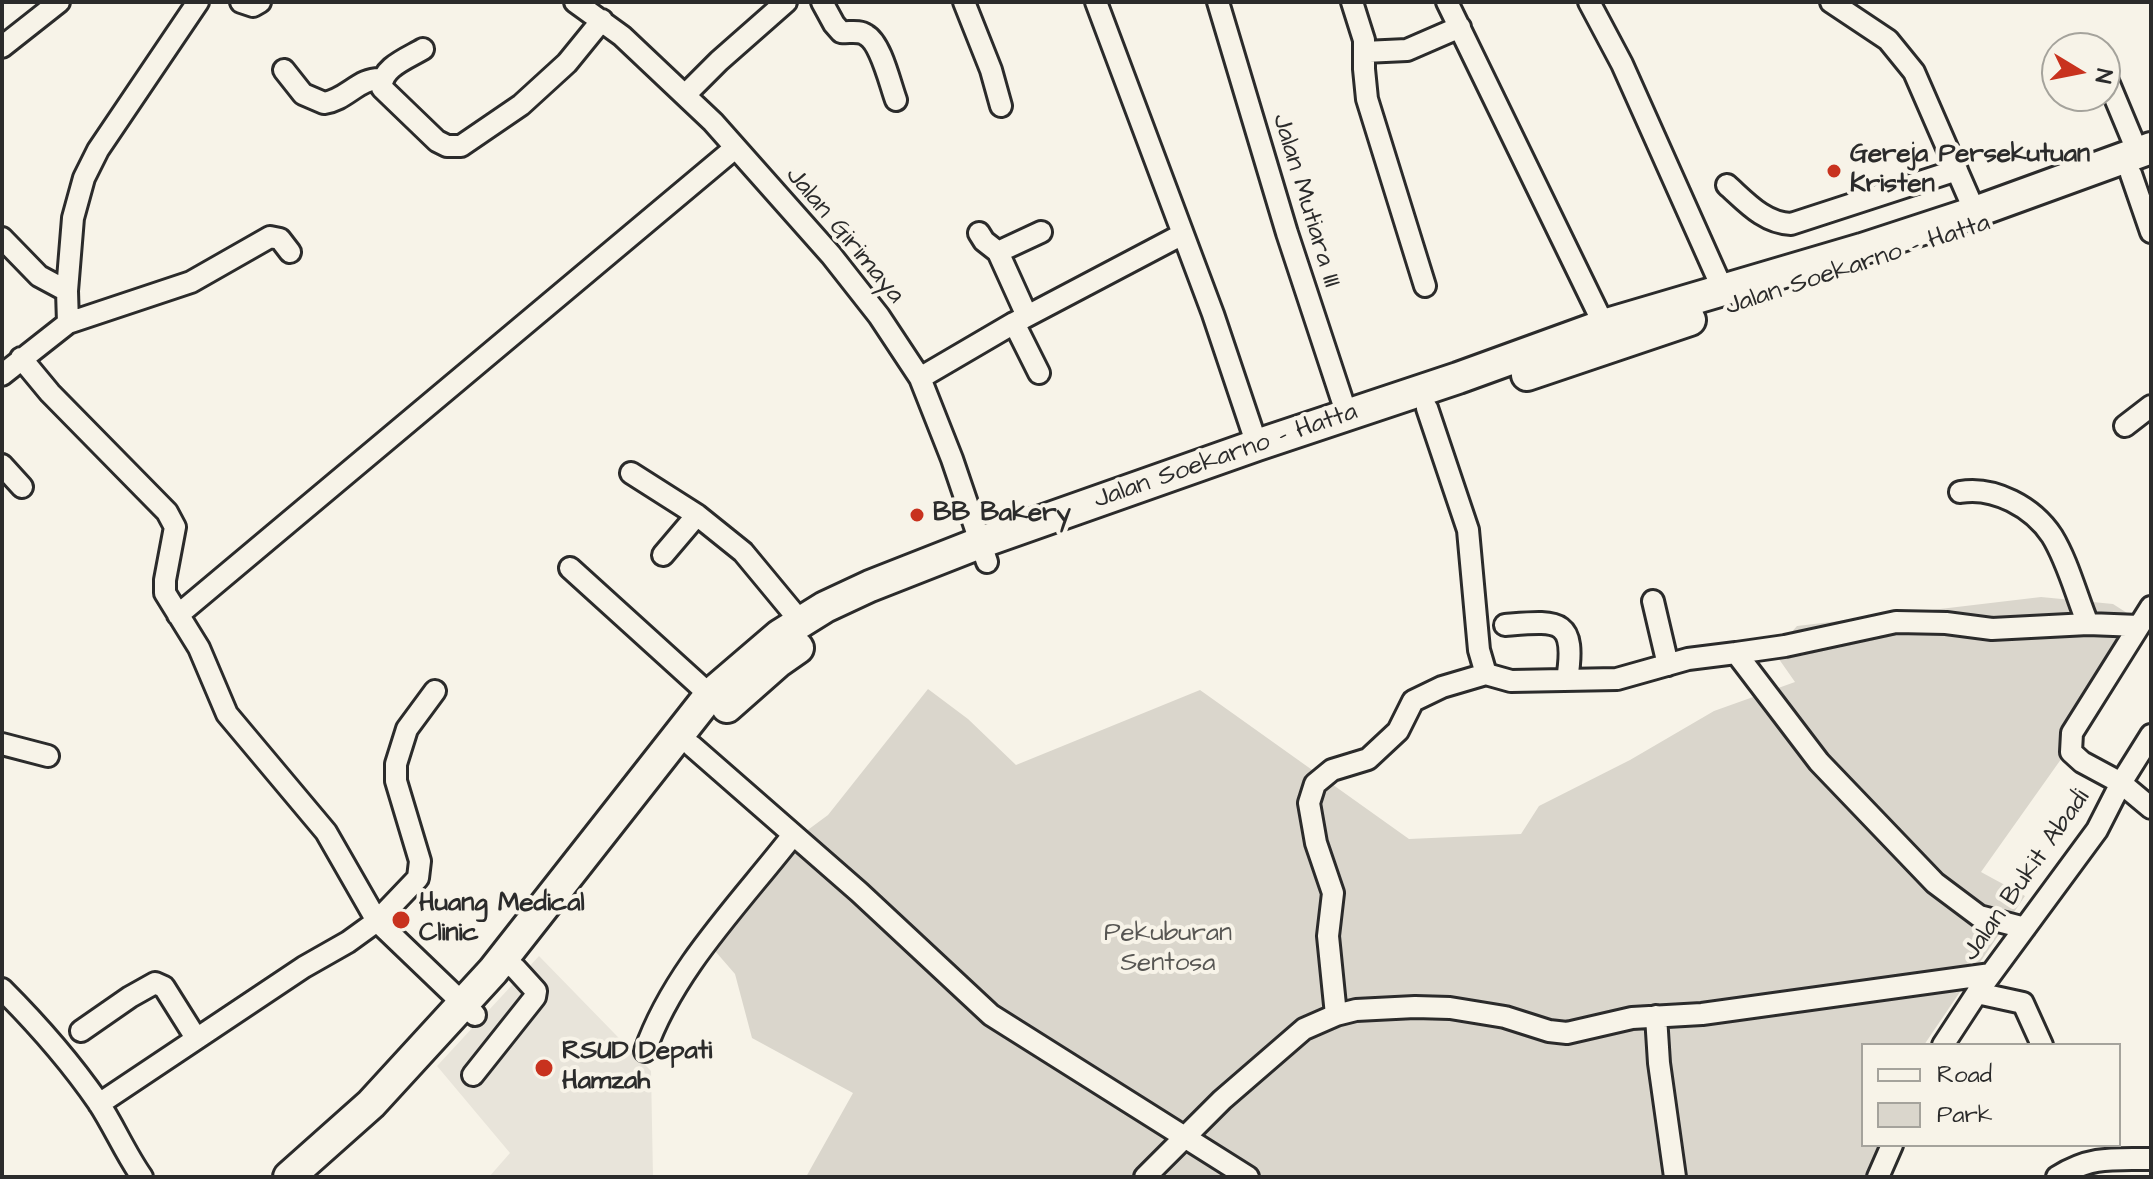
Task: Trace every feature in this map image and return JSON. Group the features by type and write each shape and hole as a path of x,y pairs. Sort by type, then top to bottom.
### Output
{"highway":[{"name":"Jalan Soekarno - Hatta","path":"509,964 710,695 747,661 801,622 870,586 1427,408 1975,212 2143,160"},
{"name":"Jalan Soekarno - Hatta","path":"317,1177 379,1119 734,700 778,662 838,622 984,552 1257,445 1604,325 1723,290 1778,282 2013,216 2143,160"},
{"name":"Jalan Soekarno - Hatta","path":"289,1177 470,1009"}],"street":[{"path":"2,47 59,2"},
{"path":"68,323 67,291 73,218 90,163 198,2"},
{"path":"241,2 253,6 260,2"},
{"name":"Jalan Girimaya","path":"575,2 602,20 686,94 831,255 879,316 920,378 984,552"},
{"path":"686,94 786,2"},
{"path":"822,2 841,32 865,33 870,37 896,100"},
{"path":"964,2 991,70 1001,106"},
{"path":"1096,2 1213,314 1257,445"},
{"name":"Jalan Mutiara III","path":"1218,2 1283,220 1347,415"},
{"path":"1352,2 1363,31 1367,99 1425,286"},
{"path":"1447,2 1604,325"},
{"path":"1589,2 1622,64 1723,290"},
{"path":"1831,2 1888,40 1914,72 1975,212"},
{"path":"423,49 386,72 382,79 385,93 437,141 447,146 461,146 521,105 556,74 602,20"},
{"path":"1364,52 1407,50 1460,27"},
{"path":"284,70 303,94 324,103 341,98 369,78 382,79"},
{"path":"2121,110 2143,160 2151,232"},
{"path":"178,615 735,148"},
{"path":"1727,185 1762,216 1780,224 1791,224 1957,170"},
{"path":"998,252 1041,232"},
{"path":"979,233 998,252 1039,373"},
{"path":"920,378 1183,234"},
{"path":"2,375 68,323 191,282 273,236 280,239 290,252"},
{"path":"2,238 39,276 67,291"},
{"path":"21,358 50,393 173,521 174,534 164,588 208,667 227,714 326,832 377,921 470,1009"},
{"path":"2125,426 2151,406"},
{"path":"1427,408 1468,530 1479,650 1486,674"},
{"path":"2,465 22,487"},
{"path":"631,473 697,515 743,552 801,622"},
{"path":"1960,492 1973,489 2011,500 2043,525 2053,538 2088,624"},
{"path":"663,555 697,515"},
{"path":"570,568 710,695"},
{"path":"1653,601 1668,665"},
{"path":"2151,607 2072,733 2071,752 2082,762 2121,783 2151,808"},
{"path":"1505,625 1544,622 1564,630 1571,644 1567,680"},
{"path":"1336,1015 1328,936 1333,893 1316,843 1309,803 1315,784 1332,770 1368,759 1398,731 1413,701 1442,687 1486,674 1511,681 1617,679 1668,665 1785,646 1896,622 1946,623 1992,629 2088,624 2139,626"},
{"path":"1736,653 1819,762 1935,883 1979,916 2025,928"},
{"path":"99,1104 377,921 418,878 420,861 395,773 407,729 435,691"},
{"name":"Jalan Bukit Abadi","path":"1944,1043 1977,993 2097,830 2151,735"},
{"path":"2,744 48,756"},
{"path":"692,746 991,1015 1248,1177"},
{"path":"645,1051 669,1000 695,958 793,835"},
{"path":"473,1075 535,997 536,991 509,964"},
{"path":"1145,1177 1222,1100 1304,1029 1336,1015 1371,1009 1450,1008 1505,1017 1549,1031 1567,1033 1632,1018 1702,1014 1991,974"},
{"path":"81,1031 151,984 159,984 164,987 196,1038"},
{"path":"2,989 46,1032 99,1104 142,1177"},
{"path":"1977,993 2023,1003 2041,1043"},
{"path":"1656,1016 1659,1063 1675,1177"},
{"path":"1878,1177 1891,1147"},
{"path":"2057,1177 2075,1166 2096,1159 2151,1159"}],"shaded area":[{"name":"RSUD Depati Hamzah","path":"539,956 651,1071 653,1177 489,1177 510,1153 437,1066"}],"green space":[{"name":"Pekuburan Sentosa","path":"2041,597 2113,604 2138,620 2081,731 1981,872 2025,896 1925,1043 1861,1043 1861,1147 1877,1147 1867,1177 806,1177 853,1093 752,1038 735,974 709,944 805,832 828,815 928,689 968,719 1016,765 1200,690 1409,839 1521,834 1539,806 1630,760 1714,711 1795,682 1774,652 1797,626"}],"place":[{"name":"Gereja Persekutuan Kristen","path":"1834,171"},
{"name":"BB Bakery","path":"917,515"},
{"name":"Huang Medical Clinic","path":"401,920"},
{"name":"RSUD Depati Hamzah","path":"544,1068"}]}
